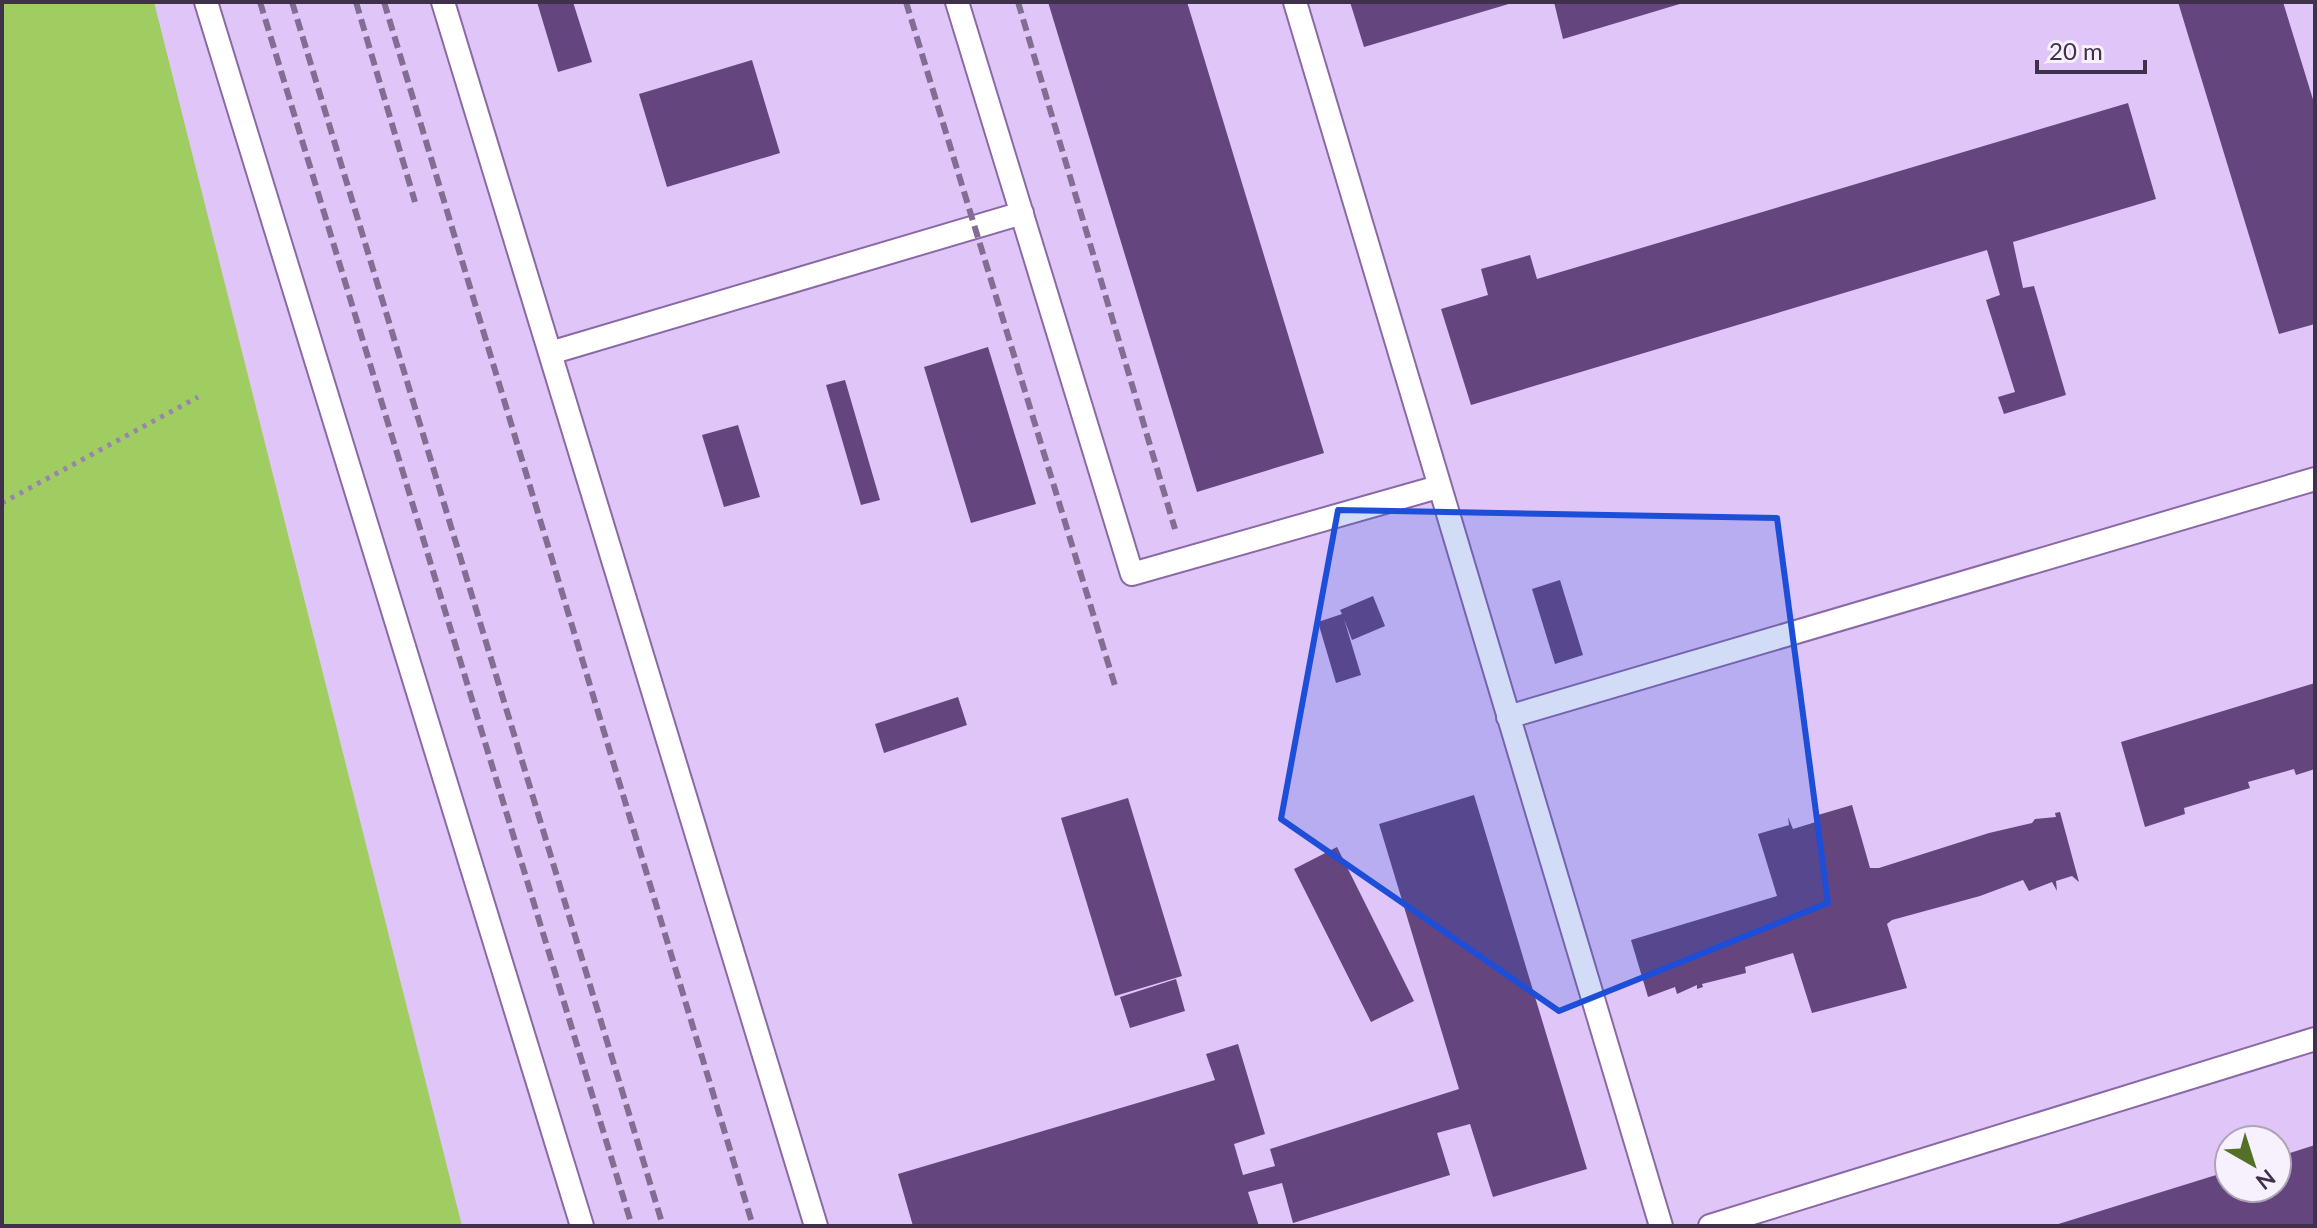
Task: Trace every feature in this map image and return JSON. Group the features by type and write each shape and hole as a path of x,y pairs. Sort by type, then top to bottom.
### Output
{"lane":[{"path":"206,2 582,1226"},
{"path":"443,2 816,1226"},
{"path":"957,2 1132,574 1438,487"},
{"path":"1295,2 1661,1226"},
{"path":"550,353 1022,213"},
{"path":"1508,717 2315,479"},
{"path":"1710,1226 2315,1039"}],"path":[{"path":"2,503 198,397"}],"highlighted area":[{"path":"1338,510 1777,518 1828,903 1559,1011 1281,819"}],"green space":[{"path":"2,2 154,2 462,1226 2,1226"}],"building":[{"path":"537,2 573,2 592,62 558,72"},
{"path":"1048,2 1187,2 1324,453 1197,492"},
{"path":"1350,2 1512,2 1512,3 1364,47"},
{"path":"1554,2 1683,2 1683,3 1563,39"},
{"path":"2178,2 2283,2 2315,106 2315,324 2279,334"},
{"path":"752,60 780,153 667,187 639,94"},
{"path":"2128,103 2156,199 2013,242 2023,288 2034,286 2066,395 2004,414 1998,397 2015,392 1986,300 2000,295 1987,250 1471,405 1441,309 1488,295 1481,269 1530,255 1537,279"},
{"path":"988,347 1036,504 971,523 924,367"},
{"path":"845,380 880,500 861,505 826,385"},
{"path":"738,425 760,497 724,507 702,435"},
{"path":"1560,580 1583,655 1555,664 1532,589"},
{"path":"1373,596 1385,626 1352,640 1344,619 1361,675 1336,683 1318,622 1342,614 1340,610"},
{"path":"2315,683 2315,769 2296,775 2294,769 2248,782 2250,788 2184,808 2185,814 2145,827 2121,742"},
{"path":"958,697 967,725 884,753 875,724"},
{"path":"1474,795 1587,1169 1493,1197 1470,1124 1437,1133 1450,1175 1293,1223 1282,1183 1248,1192 1259,1226 913,1226 898,1174 1215,1080 1206,1054 1238,1044 1265,1134 1234,1144 1243,1175 1275,1166 1270,1149 1459,1089 1379,824"},
{"path":"1128,798 1182,976 1115,996 1061,818"},
{"path":"1852,805 1870,868 1879,868 1989,833 2032,823 2035,819 2056,817 2055,813 2060,812 2079,882 2072,876 2056,881 2057,891 2052,882 2029,891 2023,880 1980,896 1892,920 1887,924 1907,988 1812,1013 1793,953 1745,967 1746,973 1702,984 1703,987 1697,989 1697,985 1677,994 1675,987 1648,997 1631,940 1777,896 1758,834 1789,825 1788,817 1793,829 1819,821 1818,815"},
{"path":"1337,847 1414,1001 1371,1022 1294,869"},
{"path":"1176,979 1185,1011 1130,1028 1120,997"},
{"path":"2315,1145 2315,1226 2052,1226 2213,1176 2213,1204 2293,1204 2293,1152"}],"railway":[{"path":"260,2 632,1226"},
{"path":"292,2 663,1226"},
{"path":"356,2 415,202"},
{"path":"384,2 753,1226"},
{"path":"906,2 1116,689"},
{"path":"1018,2 1175,529"}]}
